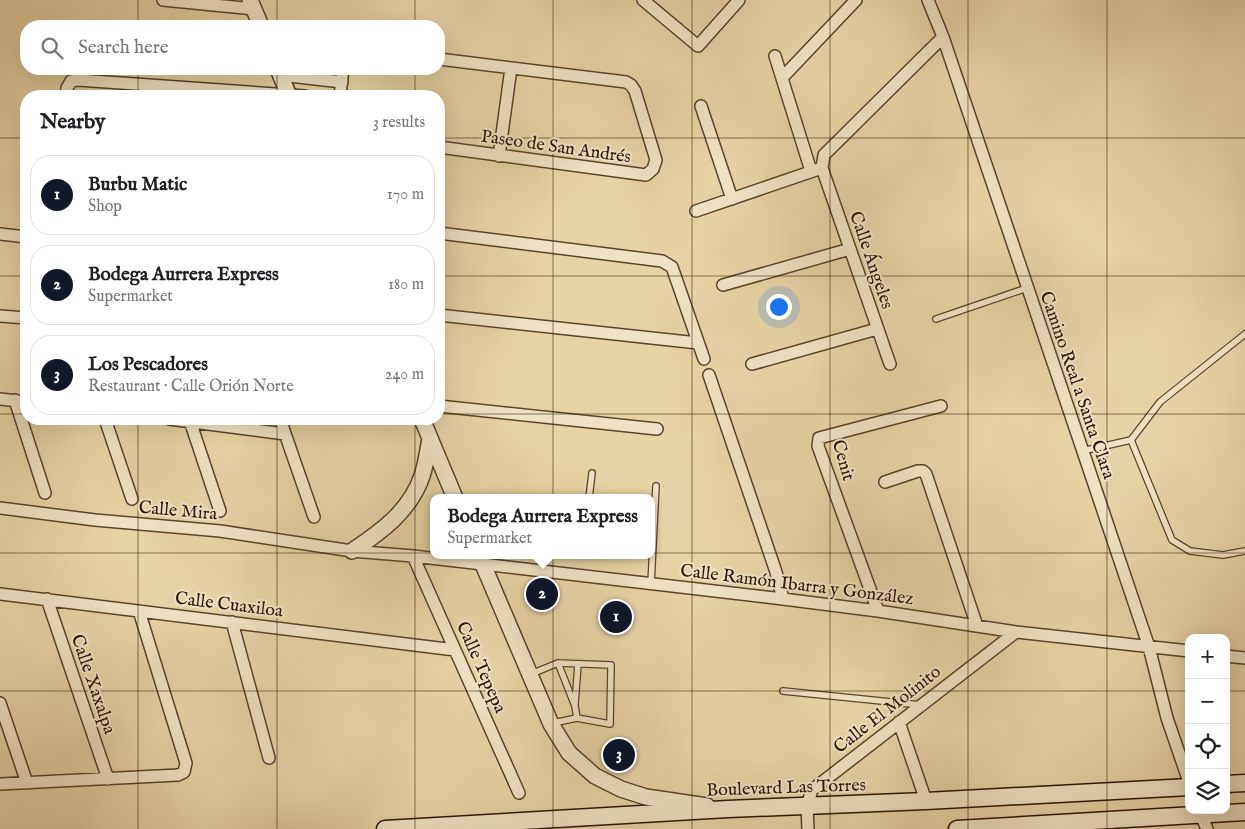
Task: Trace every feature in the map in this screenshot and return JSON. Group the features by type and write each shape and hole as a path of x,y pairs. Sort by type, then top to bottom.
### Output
{"main road":[{"path":"1230,784 1245,783"},
{"name":"Boulevard Las Torres","path":"385,829 728,809 1185,787"},
{"path":"957,829 1204,822 1245,812"}],"street":[{"path":"163,0 252,5 258,20"},
{"path":"642,0 698,46 739,0"},
{"path":"782,78 856,0"},
{"name":"Camino Real a Santa Clara","path":"928,0 943,37 1149,647 1168,718 1185,770"},
{"path":"696,211 816,169 824,155 943,37"},
{"name":"Calle Ángeles","path":"776,56 782,78 816,169 850,249 890,364"},
{"name":"Paseo de San Andrés","path":"445,60 631,84 656,160 653,169 646,175 445,149"},
{"path":"500,156 511,68"},
{"path":"280,75 287,90"},
{"path":"298,75 342,82"},
{"path":"341,90 343,75"},
{"path":"67,90 71,81 78,80 205,90"},
{"path":"701,106 732,199"},
{"path":"0,234 20,236"},
{"path":"445,234 662,261 672,267 704,359"},
{"path":"723,285 850,249"},
{"path":"0,316 20,318"},
{"path":"445,316 698,343"},
{"path":"752,364 877,329"},
{"path":"709,375 776,572 783,599"},
{"path":"0,398 20,401"},
{"name":"Cenit","path":"878,611 818,446 818,438 941,406"},
{"path":"445,407 657,429"},
{"path":"27,425 45,493"},
{"path":"107,425 132,499"},
{"path":"191,425 220,511"},
{"path":"219,425 285,434"},
{"path":"282,425 314,517"},
{"path":"425,425 453,494"},
{"path":"352,552 383,531 406,507 422,476 430,438"},
{"path":"885,482 918,471 923,471 926,474 977,626"},
{"name":"Calle Mira","path":"0,508 95,520 220,531 352,552"},
{"name":"Calle Ramón Ibarra y González","path":"352,552 430,557"},
{"name":"Calle Tepepa","path":"413,556 519,793"},
{"name":"Calle Ramón Ibarra y González","path":"464,559 651,584 878,611 1016,632 1185,651"},
{"path":"481,560 551,724 569,753 595,776 621,789 646,797 728,809"},
{"name":"Calle Cuaxiloa","path":"0,594 454,650"},
{"name":"Calle Xaxalpa","path":"47,599 108,779"},
{"path":"0,784 178,775 184,772 186,763 139,611"},
{"path":"232,622 269,758"},
{"name":"Calle El Molinito","path":"807,806 812,790 1016,632"},
{"path":"1230,656 1245,658"},
{"path":"0,704 27,783"},
{"path":"899,722 926,801"},
{"path":"807,806 808,829"}],"lane":[{"path":"936,319 1027,288"},
{"path":"1082,451 1131,440 1160,402 1245,334"},
{"path":"1131,440 1172,540 1190,551 1223,555 1245,551"},
{"path":"589,494 592,473"},
{"path":"655,496 656,486"},
{"path":"651,559 651,584"},
{"path":"558,663 575,706 577,718"},
{"path":"530,675 558,663 611,665 610,724 577,718 551,724"},
{"path":"575,706 578,664"},
{"path":"783,691 921,705"}],"place":[{"name":"Bodega Aurrera Express","path":"542,594"},
{"name":"Burbu Matic","path":"616,617"},
{"name":"Los Pescadores","path":"619,755"}]}
